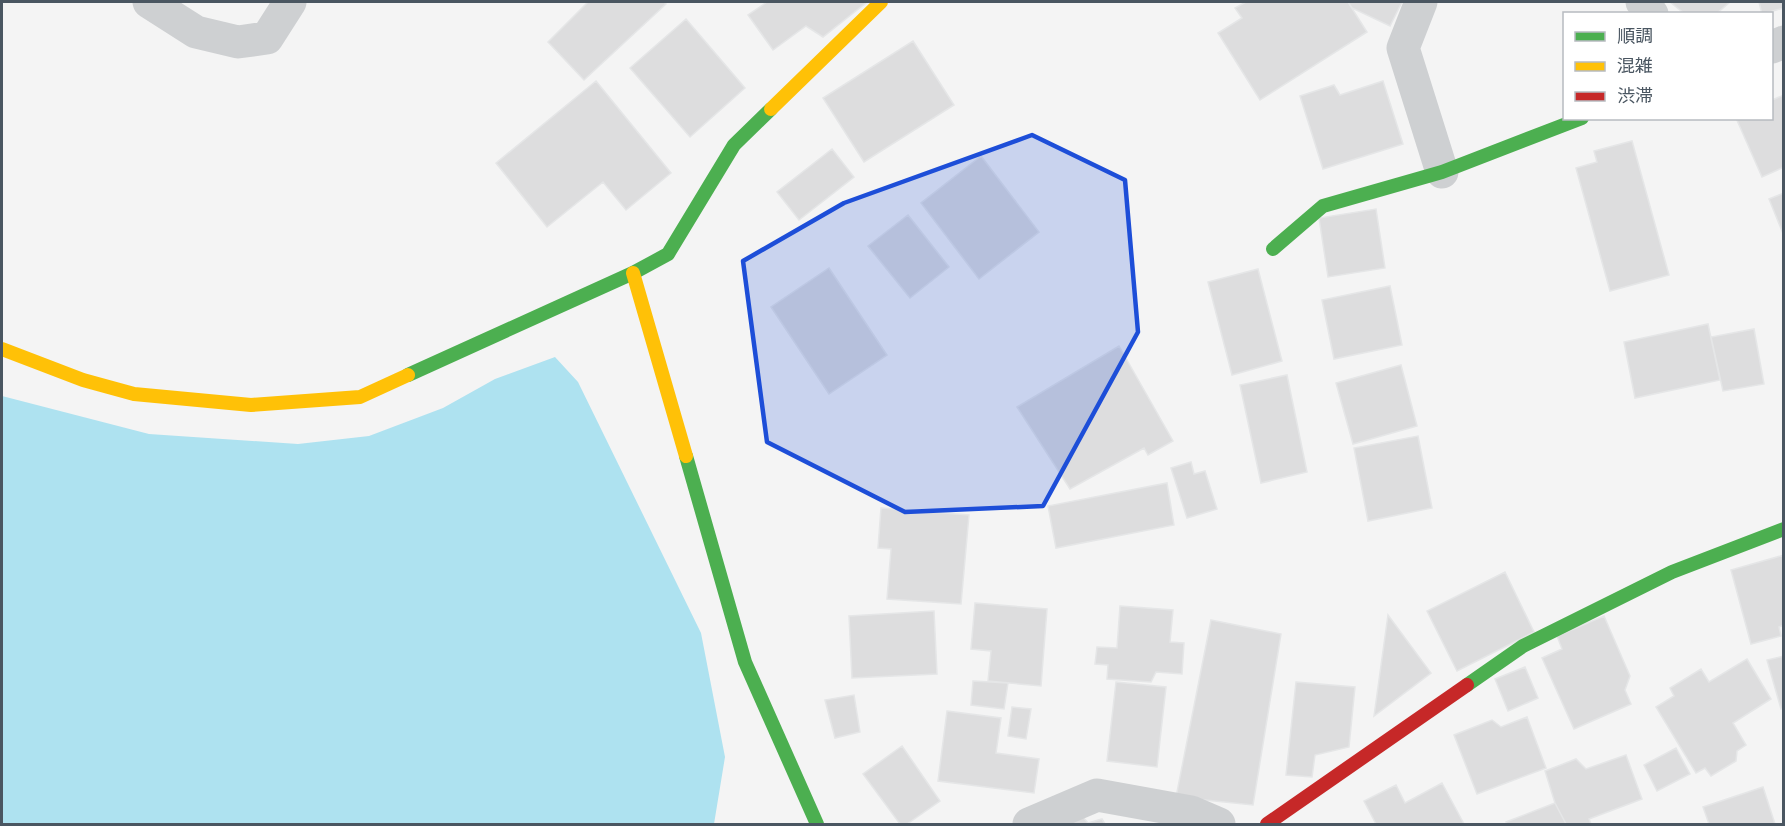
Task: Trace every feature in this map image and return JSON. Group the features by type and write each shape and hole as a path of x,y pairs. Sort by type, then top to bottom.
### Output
{"street":[{"path":"149,2 196,32 238,42 267,38 290,2"},
{"path":"2,349 83,380 134,394 251,405 360,398 633,273 668,254 734,145 881,2"},
{"path":"1421,2 1403,48 1442,172"},
{"path":"1273,249 1323,206 1442,172 1577,120"},
{"path":"633,273 745,662 817,825"},
{"path":"1267,825 1523,646 1672,572 1784,529"},
{"path":"1029,825 1097,795 1191,812 1219,825"}],"highlighted area":[{"path":"1032,135 1125,180 1138,332 1043,506 905,512 767,442 743,261 844,203"}],"water":[{"path":"555,357 578,382 701,633 725,757 714,824 2,824 2,396 149,434 298,444 369,436 443,408 495,379"}],"building":[{"path":"588,2 664,2 666,4 584,80 548,42"},
{"path":"767,2 867,2 823,37 806,26 773,50 748,15"},
{"path":"1246,2 1348,2 1367,32 1260,100 1218,33 1242,18 1235,8"},
{"path":"1348,2 1402,2 1390,26 1352,8"},
{"path":"1670,2 1730,2 1718,12 1682,12"},
{"path":"1759,2 1784,2 1784,8 1762,12"},
{"path":"686,19 745,88 690,137 630,68"},
{"path":"913,41 954,105 864,162 823,98"},
{"path":"596,81 671,173 626,210 603,182 547,227 496,163"},
{"path":"1383,81 1403,144 1323,169 1300,96 1334,85 1340,95"},
{"path":"1784,95 1784,167 1762,177 1737,120 1773,120 1773,100"},
{"path":"1632,141 1669,275 1610,291 1576,168 1597,162 1594,151"},
{"path":"832,149 854,177 799,220 777,192"},
{"path":"981,156 1039,232 979,279 921,203"},
{"path":"1784,193 1784,236 1769,199"},
{"path":"1376,209 1385,268 1328,277 1319,218"},
{"path":"908,215 949,267 910,298 868,246"},
{"path":"829,268 887,355 829,394 771,307"},
{"path":"1258,269 1282,361 1232,375 1208,282"},
{"path":"1390,286 1402,345 1334,359 1322,300"},
{"path":"1708,324 1720,380 1635,398 1624,342"},
{"path":"1754,329 1764,384 1723,391 1711,337"},
{"path":"1119,346 1173,441 1148,455 1144,448 1070,489 1017,407"},
{"path":"1401,365 1417,426 1353,444 1336,383"},
{"path":"1287,375 1307,472 1261,483 1240,385"},
{"path":"1418,436 1432,508 1368,521 1354,448"},
{"path":"1191,462 1194,474 1205,471 1217,509 1187,518 1171,468"},
{"path":"1167,483 1174,525 1056,548 1048,506"},
{"path":"881,508 969,515 961,604 887,599 891,549 878,548"},
{"path":"1784,555 1784,625 1779,627 1781,636 1751,644 1731,570"},
{"path":"1505,572 1534,632 1457,671 1427,611"},
{"path":"975,603 1047,609 1041,686 988,681 991,651 971,649"},
{"path":"1120,606 1173,610 1170,642 1184,643 1182,674 1156,672 1151,682 1107,679 1108,665 1095,664 1097,647 1117,648"},
{"path":"934,611 937,674 852,678 849,616"},
{"path":"1388,615 1431,673 1374,716"},
{"path":"1604,616 1630,676 1625,690 1631,704 1574,729 1542,658 1562,649 1557,636"},
{"path":"1211,620 1281,634 1253,805 1176,797"},
{"path":"1784,656 1784,708 1781,709 1767,660"},
{"path":"1747,659 1771,699 1733,723 1746,745 1737,751 1736,761 1711,776 1705,768 1696,773 1656,707 1674,696 1670,688 1701,669 1709,682"},
{"path":"1525,667 1538,698 1508,711 1495,679"},
{"path":"973,681 1008,683 1004,709 971,705"},
{"path":"1116,682 1166,687 1157,767 1107,761"},
{"path":"1296,682 1355,687 1349,747 1315,755 1312,777 1286,775"},
{"path":"854,695 860,732 835,738 825,700"},
{"path":"1012,707 1031,709 1026,739 1008,736"},
{"path":"947,711 1001,718 996,753 1039,759 1034,793 938,781"},
{"path":"1527,717 1546,768 1477,794 1454,735 1492,720 1501,727"},
{"path":"902,746 940,801 907,824 900,824 863,774"},
{"path":"1676,748 1690,774 1657,791 1644,765"},
{"path":"1626,755 1642,799 1589,819 1591,824 1566,824 1555,803 1545,771 1576,759 1586,769"},
{"path":"1442,783 1464,824 1376,824 1364,801 1396,785 1405,803"},
{"path":"1763,787 1775,824 1709,824 1703,807"},
{"path":"1555,803 1566,824 1507,824 1506,822"},
{"path":"1083,817 1088,823 1102,819 1105,824 1068,824"}],"traffic: fast":[{"path":"408,375 633,273 668,254 734,145 771,109"},
{"path":"1273,249 1323,206 1442,172 1577,120"},
{"path":"686,456 745,662 817,824"},
{"path":"1467,685 1523,646 1672,572 1784,529"}],"traffic: slow":[{"path":"771,109 881,2"},
{"path":"633,273 686,456"},
{"path":"2,349 83,380 134,394 251,405 360,397 408,375"}],"traffic: jam":[{"path":"1267,824 1467,685"}]}
